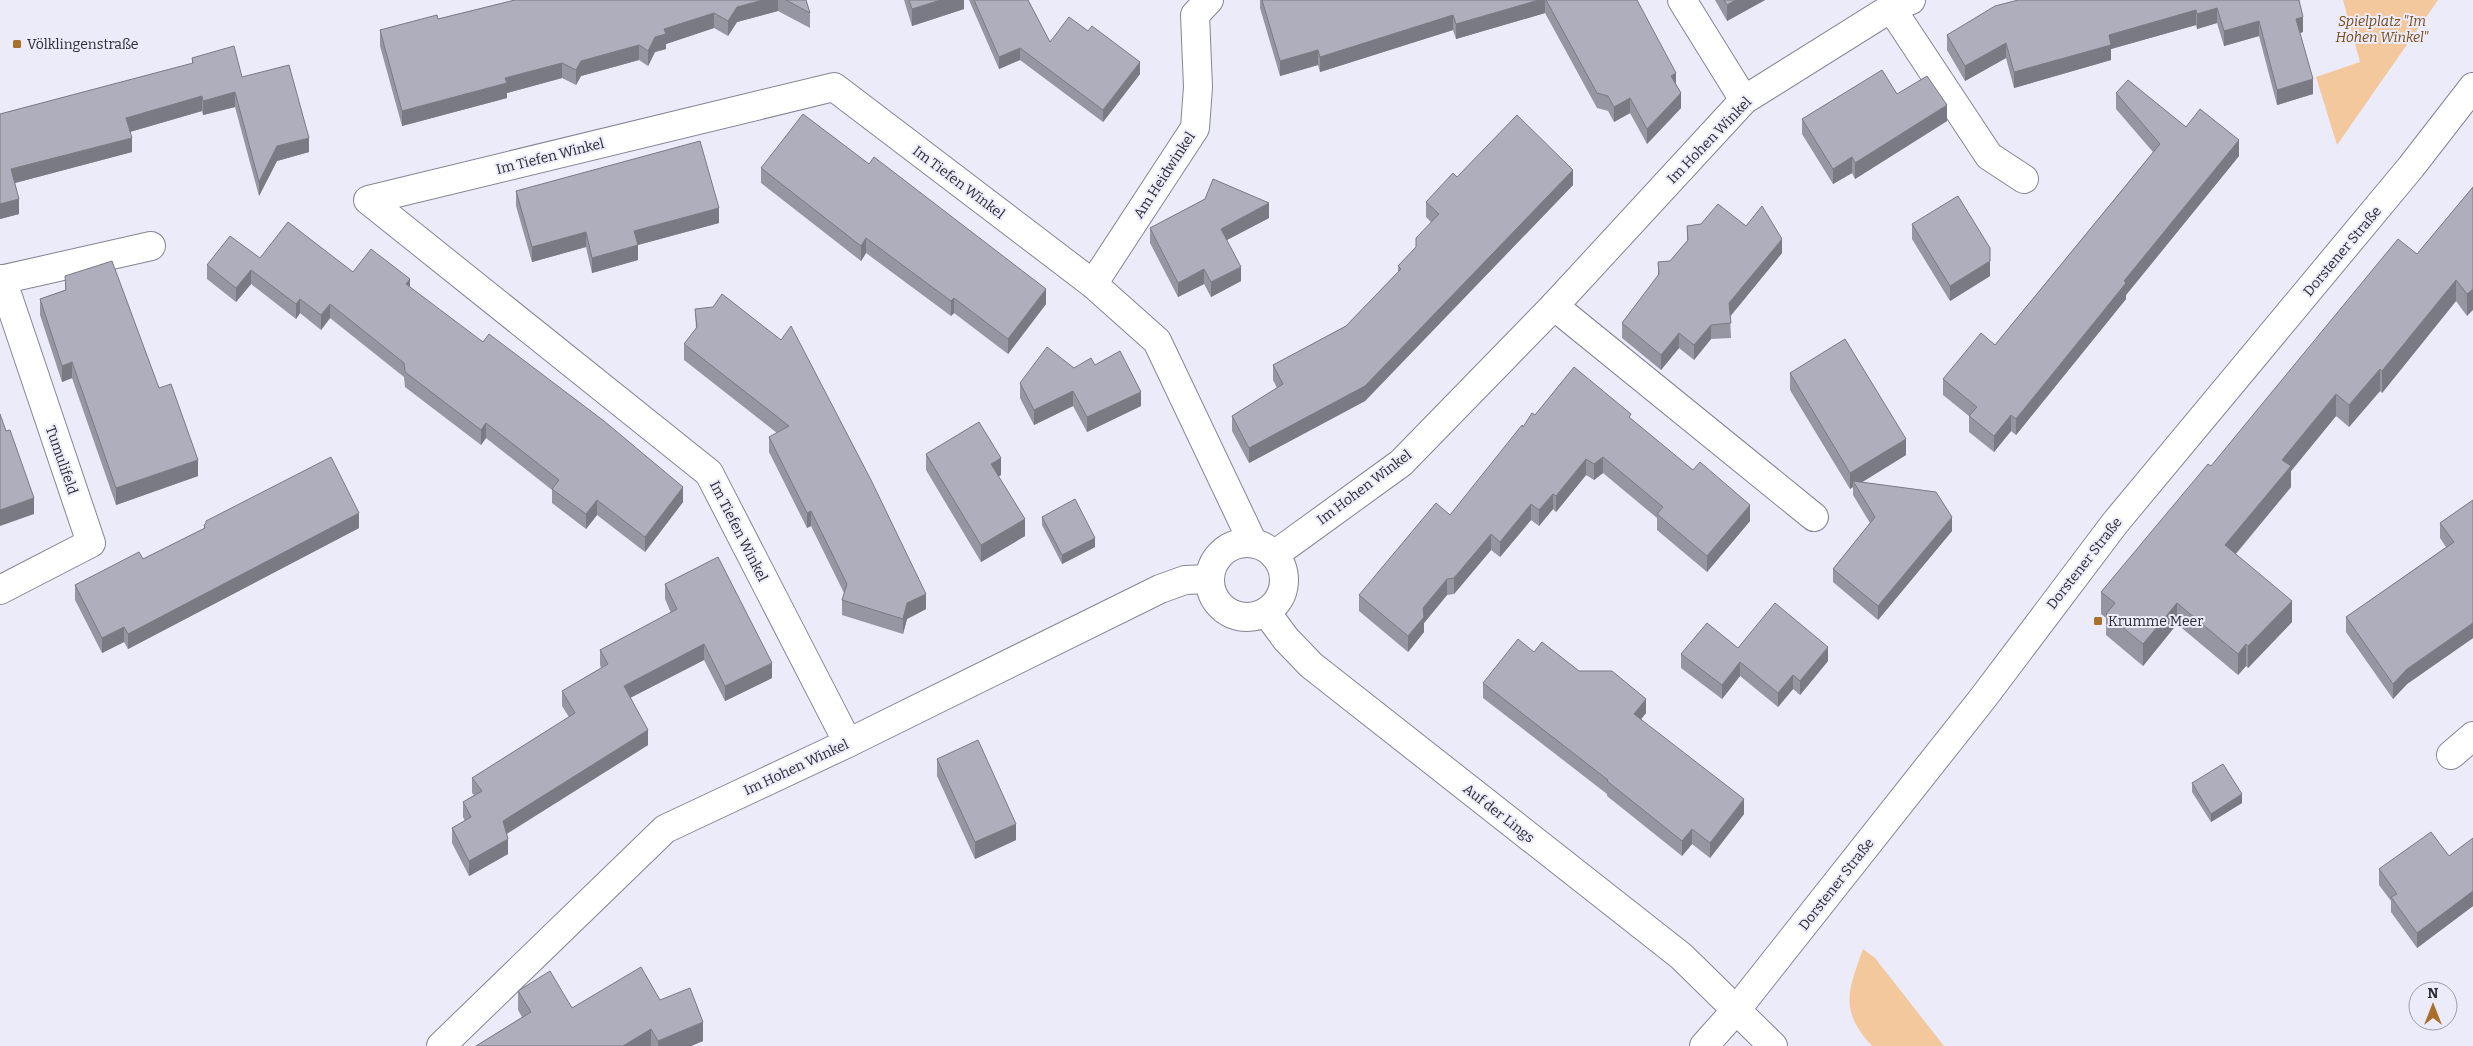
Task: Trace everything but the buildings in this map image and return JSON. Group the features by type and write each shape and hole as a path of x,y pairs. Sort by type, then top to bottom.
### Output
{"street":[{"name":"Am Heidwinkel","path":"1094,284 1195,128 1198,87 1195,15 1209,0"},
{"path":"1682,0 1744,100"},
{"name":"Im Hohen Winkel","path":"441,1046 665,829 848,743 1160,589 1185,580 1210,579 1216,559 1223,551 1232,546 1264,549 1401,463 1554,306 1744,100 1901,4 1989,156 2024,179"},
{"name":"Im Tiefen Winkel","path":"848,743 709,473 368,200 834,87 1094,284 1157,340 1264,549"},
{"name":"Dorstener Straße","path":"1704,1046 1737,1009 1983,698 2115,523 2411,168 2473,87"},
{"name":"Tumulifeld","path":"0,590 91,544 1,280 151,246"},
{"path":"1554,306 1814,517"},
{"path":"1210,579 1214,598 1228,612 1247,617 1266,612 1275,605 1283,585 1283,574 1264,549"},
{"name":"Auf der Lings","path":"1266,612 1286,639 1311,665 1681,956 1737,1009"},
{"path":"2451,755 2473,736"},
{"path":"1737,1009 1773,1046"}],"green space":[{"name":"Spielplatz \"Im Hohen Winkel\"","path":"2343,0 2438,0 2337,145 2316,77 2360,62"},
{"path":"1863,949 1875,958 1944,1046 1872,1046 1855,1022 1851,1011 1850,1000 1853,977"}],"place":[{"name":"Völklingenstraße","path":"17,44"},
{"name":"Krumme Meer","path":"2098,621"}]}
